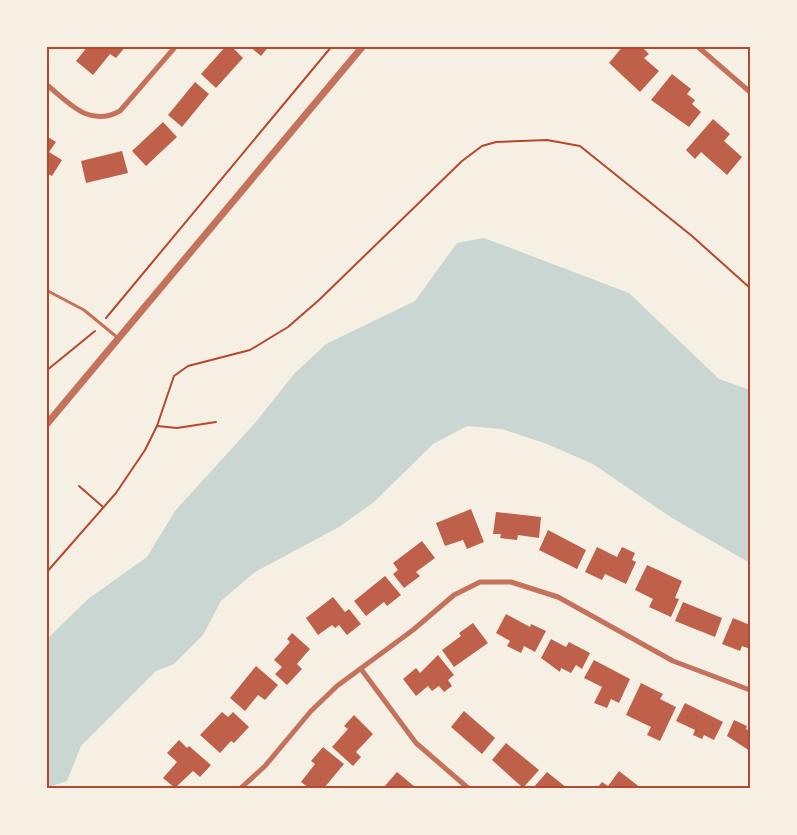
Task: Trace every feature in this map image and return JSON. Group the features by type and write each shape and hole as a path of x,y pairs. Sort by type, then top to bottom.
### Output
{"street":[{"path":"46,84 87,116 98,118 110,116 120,111 176,46"},
{"path":"697,46 750,92"},
{"path":"46,425 120,339 360,48"},
{"path":"242,789 265,766 311,711 361,669 454,595 467,587 496,581 530,587 558,597 674,661 750,690"},
{"path":"361,669 416,743 468,789"}],"lane":[{"path":"46,290 84,310 120,339"}],"path":[{"path":"46,371 85,341 101,323 332,46"},
{"path":"46,573 103,507 145,450 157,426 168,386 179,370 250,350 278,334 319,300 471,153 496,142 557,141 585,149 692,236 750,288"},
{"path":"157,426 170,428 216,422"},
{"path":"79,486 103,507"}],"shaded area":[{"path":"484,238 629,293 719,379 750,390 750,563 672,518 593,464 547,444 502,429 467,426 433,444 374,502 339,527 255,572 221,601 203,635 174,664 156,671 81,746 67,781 47,788 47,639 88,599 147,557 175,511 255,423 294,374 326,344 415,301 457,243"}],"building":[{"path":"88,46 126,46 116,58 110,54 93,75 76,61"},
{"path":"226,46 231,46 243,58 216,88 201,74"},
{"path":"249,46 269,46 261,56"},
{"path":"623,46 641,46 649,54 644,58 659,71 640,92 609,63"},
{"path":"672,74 691,89 687,94 695,100 692,104 701,112 689,127 651,100"},
{"path":"195,82 209,94 182,127 168,115"},
{"path":"713,119 730,134 724,141 742,157 727,175 701,152 695,159 686,150"},
{"path":"163,122 177,137 146,166 132,151"},
{"path":"46,136 56,142 49,152 62,160 52,176 46,173"},
{"path":"122,151 128,173 86,183 81,161"},
{"path":"471,509 484,542 467,549 463,540 445,546 436,523"},
{"path":"496,512 541,517 539,538 518,535 517,540 500,538 501,534 493,534"},
{"path":"548,530 586,550 577,569 539,550"},
{"path":"422,541 435,558 416,572 420,576 404,588 393,574 398,570 393,563"},
{"path":"597,547 617,557 622,547 635,553 632,560 636,562 626,584 605,574 602,580 585,572"},
{"path":"647,565 682,581 675,598 679,599 671,617 649,607 653,599 635,590"},
{"path":"385,576 401,595 387,606 384,602 366,616 354,601"},
{"path":"333,597 345,612 349,609 361,624 347,635 339,625 335,628 332,625 318,635 306,618"},
{"path":"683,602 722,618 715,637 675,621"},
{"path":"506,614 530,627 531,624 546,631 535,652 524,646 521,653 507,646 510,641 496,633"},
{"path":"733,618 750,625 750,649 742,646 740,651 722,644"},
{"path":"473,623 488,643 454,667 442,650 461,636 459,633"},
{"path":"292,633 310,649 297,664 302,669 287,685 275,674 282,667 274,660 290,642 287,639"},
{"path":"551,639 566,647 569,642 590,653 582,669 576,665 571,673 561,668 560,672 541,658"},
{"path":"438,655 454,675 448,680 452,686 444,692 439,686 432,691 428,686 416,696 403,679 416,668 420,673"},
{"path":"594,660 630,679 619,703 611,699 607,708 594,703 602,687 584,678"},
{"path":"256,666 278,685 265,700 258,695 245,711 230,698"},
{"path":"641,683 663,694 660,699 676,707 660,741 647,735 651,727 626,715"},
{"path":"685,703 723,722 714,740 704,735 702,739 693,735 695,730 676,721"},
{"path":"464,711 495,738 482,754 451,727"},
{"path":"222,712 228,717 233,712 249,727 234,743 231,741 220,753 200,735"},
{"path":"354,715 373,734 356,752 361,757 353,766 332,747 348,729 344,726"},
{"path":"734,720 747,726 746,729 750,731 750,751 727,736"},
{"path":"179,740 211,765 200,777 193,771 175,788 163,778 177,762 167,753"},
{"path":"506,743 539,770 523,788 492,760"},
{"path":"323,747 344,764 324,788 309,788 301,782 315,764 311,761"},
{"path":"619,771 641,788 597,788 602,782 608,786"},
{"path":"397,772 415,787 384,787"},
{"path":"547,772 567,788 533,788"}]}
